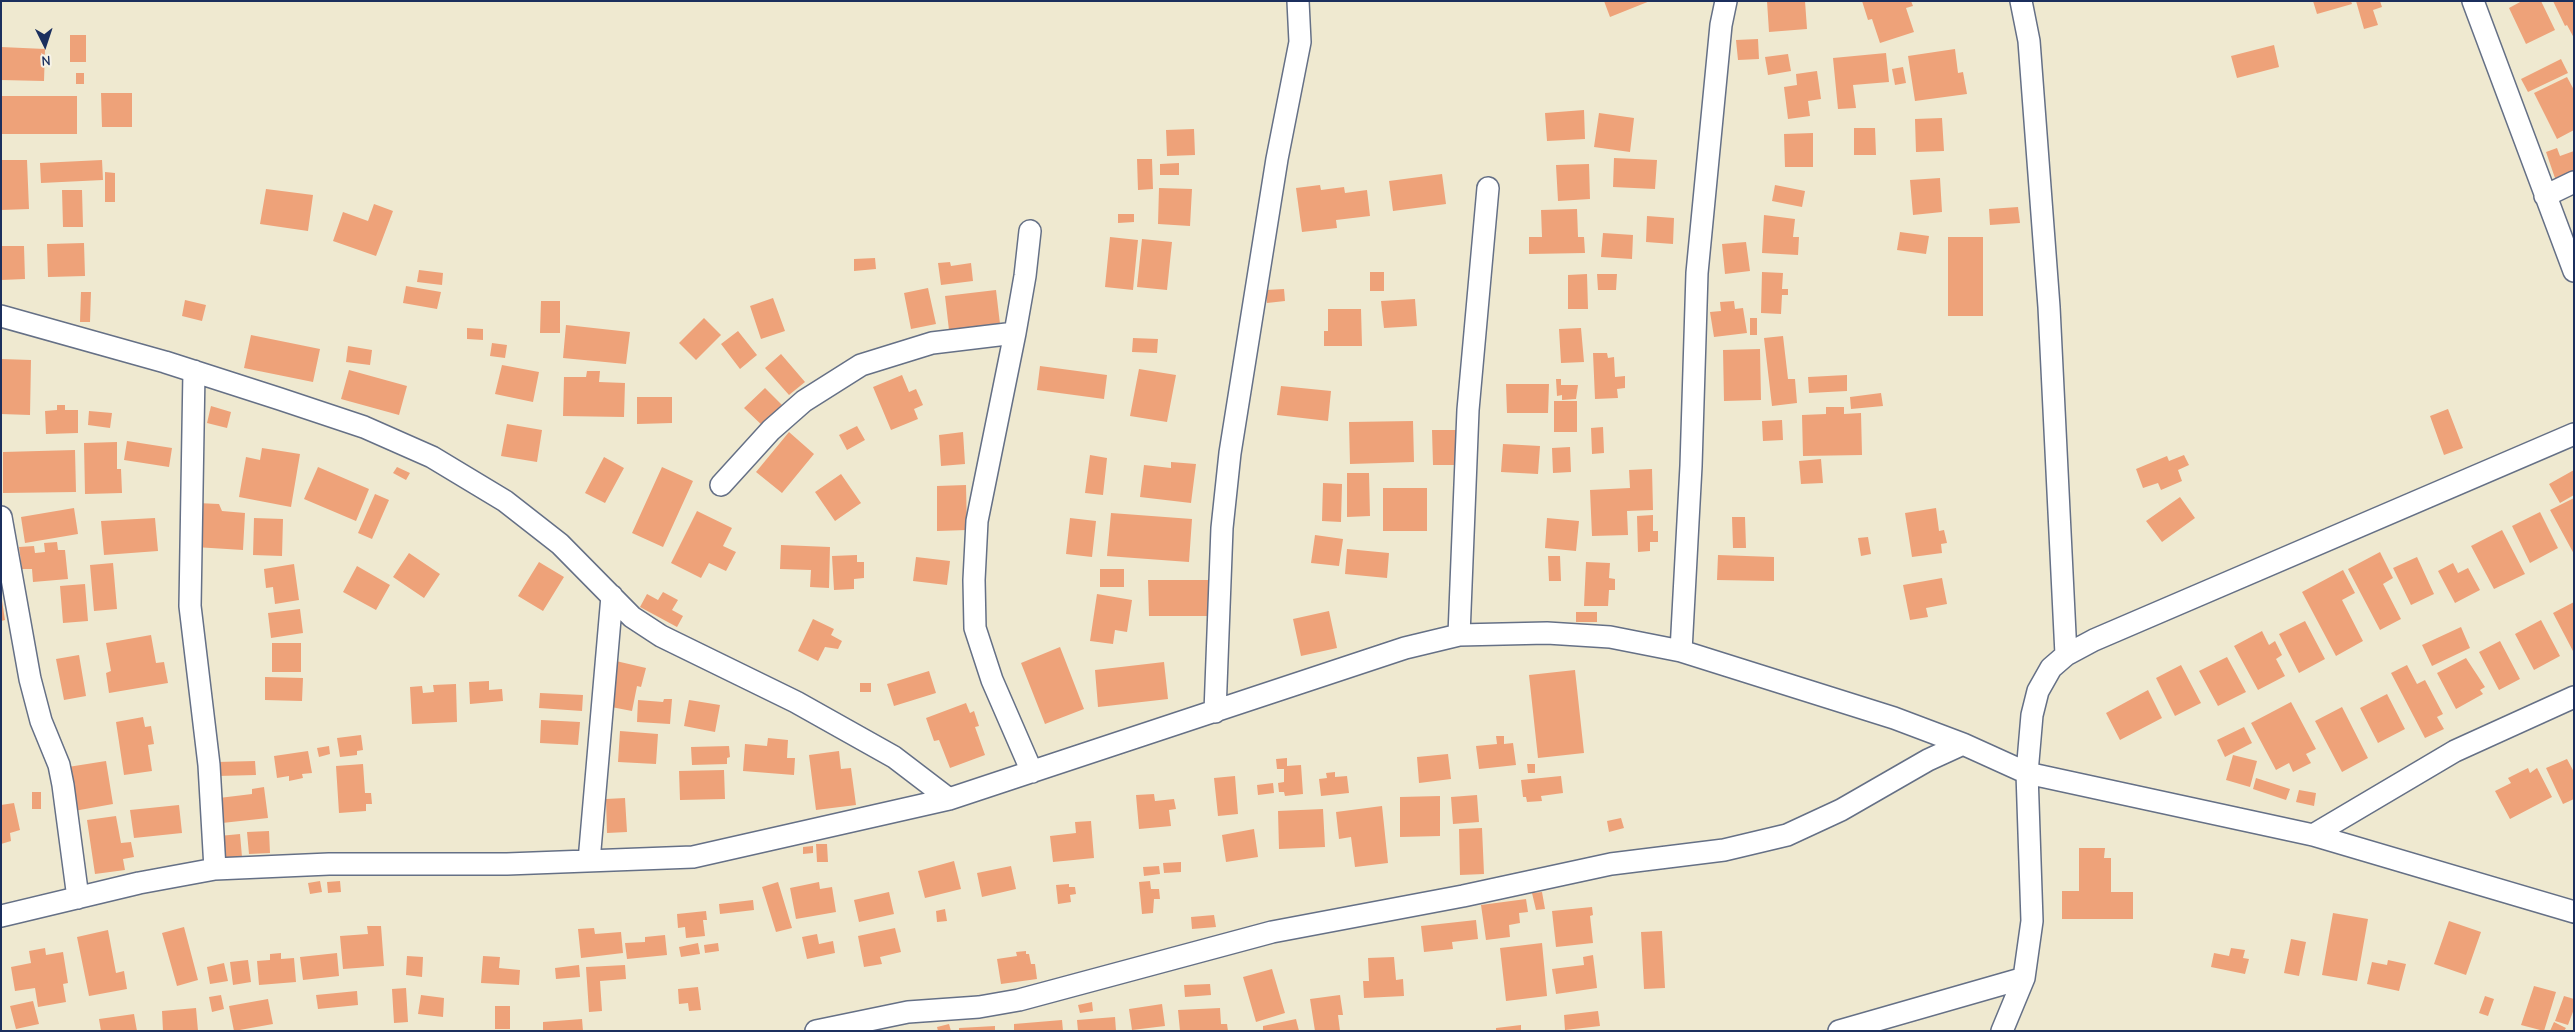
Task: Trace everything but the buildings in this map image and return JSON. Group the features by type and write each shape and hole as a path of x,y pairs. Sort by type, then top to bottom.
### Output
{"street":[{"path":"1215,712 1222,528 1230,453 1277,159 1300,42 1298,1"},
{"path":"1681,652 1691,466 1697,273 1721,24 1726,1"},
{"path":"2021,1 2029,41 2049,307 2066,655"},
{"path":"2473,1 2574,271"},
{"path":"2545,196 2574,182"},
{"path":"1460,635 1468,410 1488,188"},
{"path":"1030,231 1025,276 1015,333 977,521 974,580 975,628 992,680 1032,772"},
{"path":"1,316 194,372 364,427 432,457 504,501 560,544 632,617 661,636 796,702 894,757 949,799"},
{"path":"721,485 771,430 804,401 861,365 932,343 1015,333"},
{"path":"194,372 190,606 209,765 215,869"},
{"path":"2002,1031 2024,978 2032,920 2027,774 2032,715 2038,691 2051,668 2066,655 2094,640 2574,434"},
{"path":"1,517 30,679 41,721 59,765 78,898"},
{"path":"589,861 612,596"},
{"path":"1,916 215,869 329,864 507,864 693,857 949,799 1405,648 1460,635 1547,633 1610,637 1681,652 1894,718 1963,744 2027,774 2313,835 2574,912"},
{"path":"2313,835 2455,751 2574,697"},
{"path":"816,1031 908,1012 979,1007 1019,1000 1272,932 1464,896 1611,864 1724,850 1787,836 1841,810 1921,764 1963,744"},
{"path":"1839,1031 2024,978"}]}
